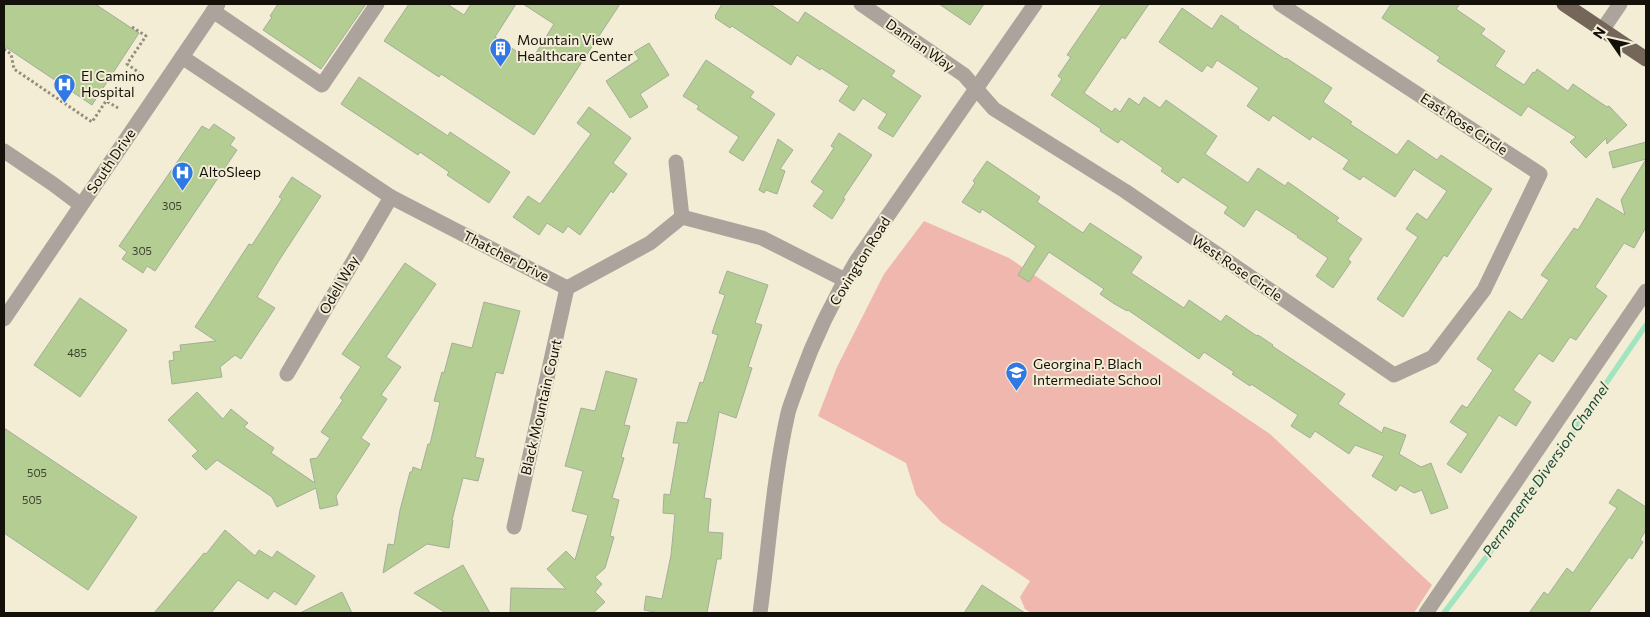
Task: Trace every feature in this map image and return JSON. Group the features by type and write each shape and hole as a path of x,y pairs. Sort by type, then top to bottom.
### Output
{"main road":[{"path":"1564,4 1646,59"}],"street":[{"path":"215,8 322,85 377,4"},
{"name":"Damian Way","path":"861,4 964,75 976,89"},
{"name":"Covington Road","path":"760,613 777,466 789,411 807,360 844,280 1035,4"},
{"name":"East Rose Circle","path":"1280,4 1540,174 1484,290"},
{"path":"1603,29 1620,4"},
{"name":"South Drive","path":"4,319 215,8"},
{"name":"Thatcher Drive","path":"182,57 391,197 568,288"},
{"name":"West Rose Circle","path":"976,89 994,109 1124,192 1394,375 1433,357 1484,290"},
{"path":"4,151 81,205"},
{"path":"676,162 682,216"},
{"name":"Odell Way","path":"287,374 391,197"},
{"path":"682,216 762,238 844,280"},
{"path":"568,288 650,243 682,216"},
{"name":"Black Mountain Court","path":"514,527 568,288"},
{"path":"1426,613 1646,292"}],"path":[{"path":"132,27 146,36 128,64 141,74"},
{"path":"4,49 11,54 14,70 92,122 106,101 118,108"}],"shaded area":[{"name":"Georgina P. Blach Intermediate School","path":"924,221 1009,258 1270,434 1432,585 1414,613 1031,613 1025,609 1020,597 1030,581 941,522 916,495 906,463 818,416 837,367 884,274"}],"building":[{"path":"4,4 95,4 139,33 92,105 4,46"},
{"path":"278,4 366,4 321,69 263,30"},
{"name":"Mountain View Healthcare Center","path":"409,4 447,4 464,15 471,4 516,4 495,37 531,61 554,24 523,4 620,4 534,135 441,74 439,77 384,41"},
{"path":"722,4 770,4 798,23 805,12 895,71 891,76 921,96 893,137 878,128 887,114 863,98 854,111 839,101 849,86 797,55 791,65 732,26 730,28 715,18"},
{"path":"939,4 984,4 970,25"},
{"path":"1102,4 1149,4 1125,39 1122,37 1084,93 1112,112 1115,108 1120,112 1129,98 1139,105 1144,97 1160,108 1166,100 1217,136 1205,154 1248,183 1258,168 1285,186 1288,182 1339,218 1336,221 1362,239 1348,259 1351,262 1333,288 1316,276 1328,258 1298,236 1256,209 1244,227 1224,213 1228,207 1183,177 1178,183 1161,171 1163,168 1121,139 1118,143 1051,95 1062,79 1058,76 1071,57 1067,55"},
{"path":"1391,4 1460,4 1456,9 1485,29 1481,34 1505,51 1495,66 1524,85 1537,69 1568,91 1573,84 1607,107 1609,106 1627,125 1607,144 1606,138 1586,158 1570,142 1576,137 1528,106 1521,116 1437,61 1440,57 1382,18"},
{"path":"1182,8 1212,29 1221,15 1285,59 1332,88 1323,102 1352,122 1350,124 1397,155 1408,140 1437,160 1441,155 1492,189 1447,257 1444,255 1403,317 1377,299 1418,237 1406,229 1417,213 1427,220 1447,191 1414,169 1395,197 1363,176 1360,180 1343,169 1349,160 1312,136 1310,140 1273,115 1269,121 1247,106 1259,88 1217,60 1212,68 1207,65 1202,72 1159,42"},
{"path":"649,43 669,75 640,94 648,107 630,118 606,81 639,59 634,52"},
{"path":"706,60 754,92 750,97 775,114 743,161 729,152 739,137 697,109 699,106 683,96"},
{"path":"359,77 448,136 450,132 510,172 489,203 447,175 449,172 420,152 418,155 341,104"},
{"path":"589,107 631,138 613,163 627,174 613,193 611,191 580,235 568,226 563,233 547,223 539,235 513,217 528,196 540,204 591,134 577,123"},
{"path":"214,124 235,138 230,145 237,150 155,271 147,266 143,273 122,259 127,252 119,246 202,126 209,130"},
{"path":"839,133 872,155 843,198 845,199 832,219 813,206 824,191 811,182 834,148 831,146"},
{"path":"778,139 793,150 780,169 785,171 777,194 766,190 764,193 759,190"},
{"path":"1646,142 1646,159 1613,168 1609,152"},
{"path":"1646,159 1646,227 1634,248 1624,243 1595,287 1607,296 1576,340 1570,337 1553,362 1539,353 1513,390 1531,402 1516,426 1499,415 1461,473 1447,464 1468,434 1450,422 1462,405 1467,408 1493,370 1477,359 1509,311 1522,320 1549,280 1541,275 1574,228 1578,230 1597,198 1625,215 1621,200"},
{"path":"987,161 1040,197 1037,202 1083,233 1090,223 1142,257 1131,273 1184,308 1189,300 1221,322 1226,315 1345,394 1338,404 1382,433 1384,427 1406,435 1399,454 1421,467 1431,463 1448,508 1431,514 1422,490 1414,493 1400,485 1396,491 1372,476 1384,456 1355,445 1349,454 1315,431 1310,438 1291,426 1298,415 1251,384 1250,386 1232,374 1234,372 1204,352 1199,359 1128,310 1113,303 1100,294 1104,289 1049,252 1029,282 1018,275 1036,246 982,209 980,213 962,202 975,183 973,181"},
{"path":"292,177 321,196 257,297 275,308 241,359 235,355 220,367 222,377 172,384 169,361 174,360 173,352 181,351 180,345 216,341 195,327 249,244 252,245 282,199 279,197"},
{"path":"405,263 436,284 386,357 401,367 381,395 387,399 361,438 370,444 336,496 338,505 320,509 316,488 277,507 272,497 217,460 206,470 192,456 198,451 168,420 197,392 223,419 231,409 248,423 244,427 274,448 271,453 315,483 310,459 317,458 330,438 321,432 343,400 340,398 361,367 342,354"},
{"path":"727,271 768,285 755,323 762,325 748,367 752,368 736,418 719,412 704,498 711,499 708,532 723,533 721,559 717,559 707,613 659,613 644,610 646,596 662,599 671,555 675,514 663,513 664,494 670,495 679,443 673,443 677,422 687,423 700,382 703,383 718,335 712,333 725,295 719,293"},
{"path":"80,298 127,330 80,397 34,365"},
{"path":"484,302 520,311 503,374 496,372 475,457 484,459 478,481 463,478 452,520 449,548 427,544 383,573 388,544 394,545 400,510 410,472 412,472 413,467 421,470 428,444 430,444 440,402 434,401 452,343 472,348"},
{"path":"606,371 637,379 624,425 630,426 621,457 624,458 612,498 619,500 610,536 614,537 605,568 595,577 602,584 595,592 605,602 593,613 510,613 511,588 566,589 547,569 566,551 575,560 588,515 572,511 583,471 565,466 581,408 595,411"},
{"path":"4,428 137,517 88,590 4,533"},
{"path":"1618,489 1646,507 1646,530 1640,540 1643,542 1632,559 1629,557 1588,613 1529,613 1544,592 1548,595 1567,568 1573,573 1617,508 1609,503"},
{"path":"225,530 255,556 259,550 272,558 277,551 315,576 296,605 274,591 268,599 238,580 211,613 154,613 204,553 206,554"},
{"path":"463,565 490,613 446,613 414,593"},
{"path":"982,585 1025,613 964,613"},
{"path":"342,592 352,613 300,613"}],"waterway":[{"name":"Permanente Diversion Channel","path":"1444,613 1491,551 1646,325"}],"place":[{"name":"Mountain View Healthcare Center","path":"501,67"},
{"name":"El Camino Hospital","path":"65,103"},
{"name":"AltoSleep","path":"183,191"},
{"name":"Georgina P. Blach Intermediate School","path":"1017,391"}]}
